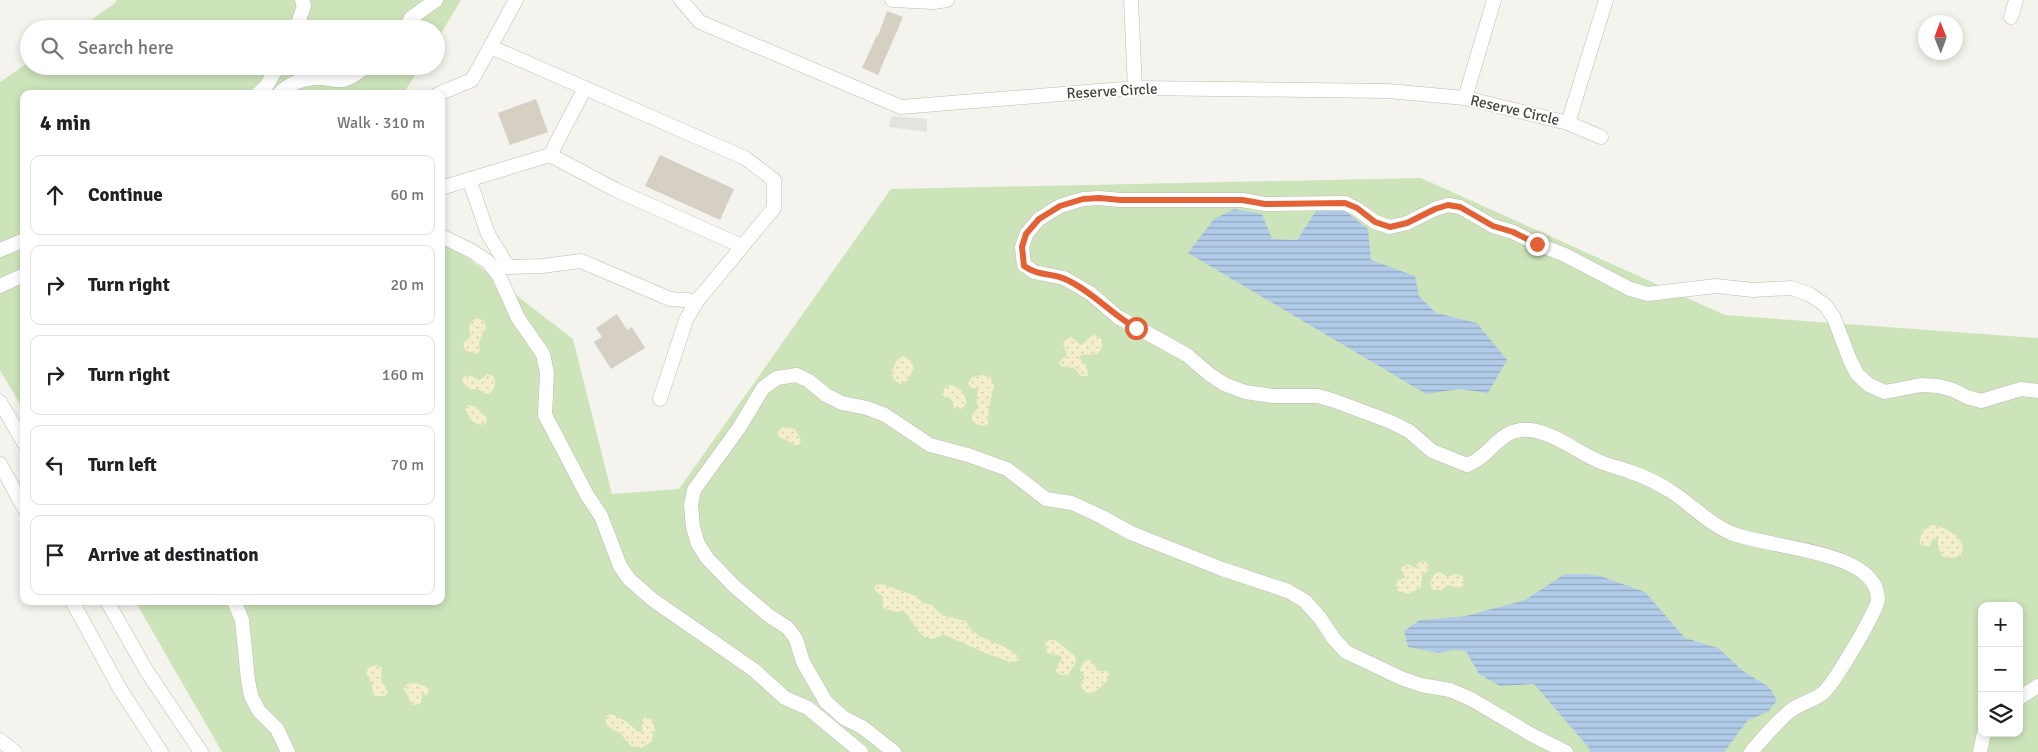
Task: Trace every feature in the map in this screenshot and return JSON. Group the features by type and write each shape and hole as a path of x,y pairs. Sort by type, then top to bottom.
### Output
{"street":[{"path":"299,20 304,6 302,0"},
{"path":"410,20 436,0"},
{"path":"445,91 472,80 516,0"},
{"name":"Reserve Circle","path":"681,0 700,22 901,107 1135,88 1388,91 1465,98 1568,123 1601,137"},
{"path":"892,0 934,2 947,0"},
{"path":"1131,0 1135,88"},
{"path":"1465,98 1494,0"},
{"path":"1568,123 1606,0"},
{"path":"2011,17 2016,0"},
{"path":"491,47 745,158 774,180 774,208 697,301 686,320 660,399"},
{"path":"262,90 273,75"},
{"path":"283,90 287,86 304,79 322,78 340,81 355,75"},
{"path":"550,155 585,88"},
{"path":"445,187 550,155 609,187 742,246"},
{"path":"469,179 488,234 508,267 542,266 581,261 670,299 697,301"},
{"path":"1751,752 1792,710 1825,692 1830,685 1869,621 1878,601 1876,586 1868,576 1842,561 1820,553 1749,540 1730,533 1673,492 1647,478 1603,463 1545,433 1528,430 1512,432 1497,441 1476,462 1467,465 1432,451 1409,431 1391,422 1335,401 1318,396 1273,396 1245,392 1224,384 1208,374 1187,355 1118,317 1090,293 1064,278 1034,272 1024,266 1022,247 1026,234 1039,219 1060,206 1083,199 1242,200 1265,204 1345,203 1357,208 1375,222 1390,227 1407,223 1435,209 1448,205 1460,207 1493,226 1513,232 1564,255 1630,289 1648,294 1716,286 1753,290 1791,288 1809,294 1824,305 1834,318 1857,374 1870,385 1885,392 1921,384 1953,390 1966,398 1981,401 2022,389 2038,391"},
{"path":"445,238 472,251 488,262 499,276 518,318 543,354 547,373 545,415 600,516 620,566 629,579 653,600 754,670 785,698 808,708 861,752"},
{"path":"0,250 20,242"},
{"path":"0,286 20,276"},
{"path":"894,752 862,727 844,718 826,702 803,662 796,639 788,628 768,615 741,592 707,558 698,544 693,527 691,505 694,490 740,428 763,388 778,378 797,375 809,381 826,395 842,403 867,408 885,415 930,445 968,455 1007,469 1046,499 1072,503 1131,533 1222,569 1288,591 1305,601 1346,652 1401,678 1421,685 1450,690 1471,699 1532,735 1566,752"},
{"path":"0,402 20,436"},
{"path":"0,464 20,501"},
{"path":"74,605 120,689 161,752"},
{"path":"109,605 146,670 200,752"},
{"path":"236,605 242,620 251,696 259,711 277,729 288,752"},
{"path":"2023,695 2038,686"},
{"path":"1980,752 1983,737"},
{"path":"0,740 15,752"}],"green space":[{"path":"117,0 461,0 445,27 445,20 91,20"},
{"path":"20,68 20,75 415,75 406,90 20,90 20,404 0,370 0,82"},
{"path":"1421,178 1725,315 2038,338 2038,752 222,752 137,605 445,605 445,240 573,339 612,494 679,489 891,189"}],"sand":[{"path":"477,318 484,321 486,327 479,342 480,352 475,354 465,350 463,343 471,336 469,328 471,321"},
{"path":"1094,335 1101,338 1101,349 1096,354 1079,357 1087,368 1088,376 1081,376 1074,368 1060,366 1059,362 1067,355 1063,344 1066,339 1071,337 1081,345"},
{"path":"903,356 911,361 914,368 908,380 901,384 894,380 891,373 897,360"},
{"path":"488,374 493,376 495,384 488,394 478,389 469,389 462,381 465,376 471,376 479,380"},
{"path":"983,375 990,377 994,386 989,406 988,423 982,426 972,420 972,415 978,408 976,398 978,390 977,388 971,388 968,383 972,377"},
{"path":"951,385 964,394 966,404 961,409 954,408 951,398 946,398 942,394 946,386"},
{"path":"468,405 474,406 487,418 486,423 480,425 472,421 465,409"},
{"path":"782,427 795,429 801,440 799,445 794,445 779,437 778,432"},
{"path":"1933,525 1944,528 1958,537 1963,547 1963,553 1954,558 1943,557 1938,548 1938,538 1933,539 1929,547 1920,544 1923,532"},
{"path":"1424,561 1428,564 1428,570 1422,576 1421,588 1408,594 1398,591 1397,581 1406,577 1401,572 1402,567 1408,564 1415,568 1419,562"},
{"path":"1440,572 1448,577 1455,574 1463,576 1464,585 1459,588 1447,585 1442,590 1433,590 1430,583 1436,573"},
{"path":"882,584 916,596 923,603 932,605 942,615 966,621 977,634 1007,648 1020,659 1013,663 943,634 929,639 924,637 903,610 896,612 883,608 883,597 874,589 876,585"},
{"path":"1049,640 1055,640 1075,656 1076,662 1068,675 1061,675 1056,671 1056,667 1062,659 1061,656 1047,653 1045,644"},
{"path":"1089,660 1093,662 1097,671 1106,671 1109,675 1102,686 1091,694 1081,686 1081,682 1085,678 1080,670 1084,661"},
{"path":"376,665 382,668 381,680 388,692 385,696 373,694 372,683 366,673 369,667"},
{"path":"416,683 429,688 428,694 422,695 421,703 415,705 412,704 404,689 407,684"},
{"path":"612,714 627,722 638,732 642,732 642,720 645,717 651,719 655,729 651,742 641,748 631,746 620,733 606,724 606,716"}],"shaded area":[{"path":"891,116 927,119 927,132 889,127"}],"water":[{"path":"1234,209 1262,214 1272,239 1297,240 1316,211 1345,211 1368,229 1371,260 1415,276 1419,296 1436,313 1477,323 1507,360 1488,393 1459,389 1426,394 1188,253 1214,219"},
{"path":"1565,574 1600,576 1645,592 1685,638 1718,648 1743,671 1769,687 1777,700 1768,712 1748,720 1724,752 1590,752 1589,748 1534,684 1500,686 1479,674 1466,651 1454,650 1438,653 1408,647 1404,631 1420,620 1466,616 1525,600"}],"building":[{"path":"887,11 903,17 878,75 862,68 878,36"},
{"path":"536,99 548,132 510,145 498,113"},
{"path":"660,155 734,189 720,220 645,186"},
{"path":"617,314 627,330 632,327 645,348 611,369 594,342 602,337 596,328"}],"route":[{"path":"1136,328 1118,317 1090,293 1064,278 1034,272 1024,266 1022,247 1026,234 1039,219 1060,206 1083,199 1242,200 1265,204 1345,203 1357,208 1375,222 1390,227 1407,223 1435,209 1448,205 1460,207 1478,219 1513,232 1537,244"}]}
